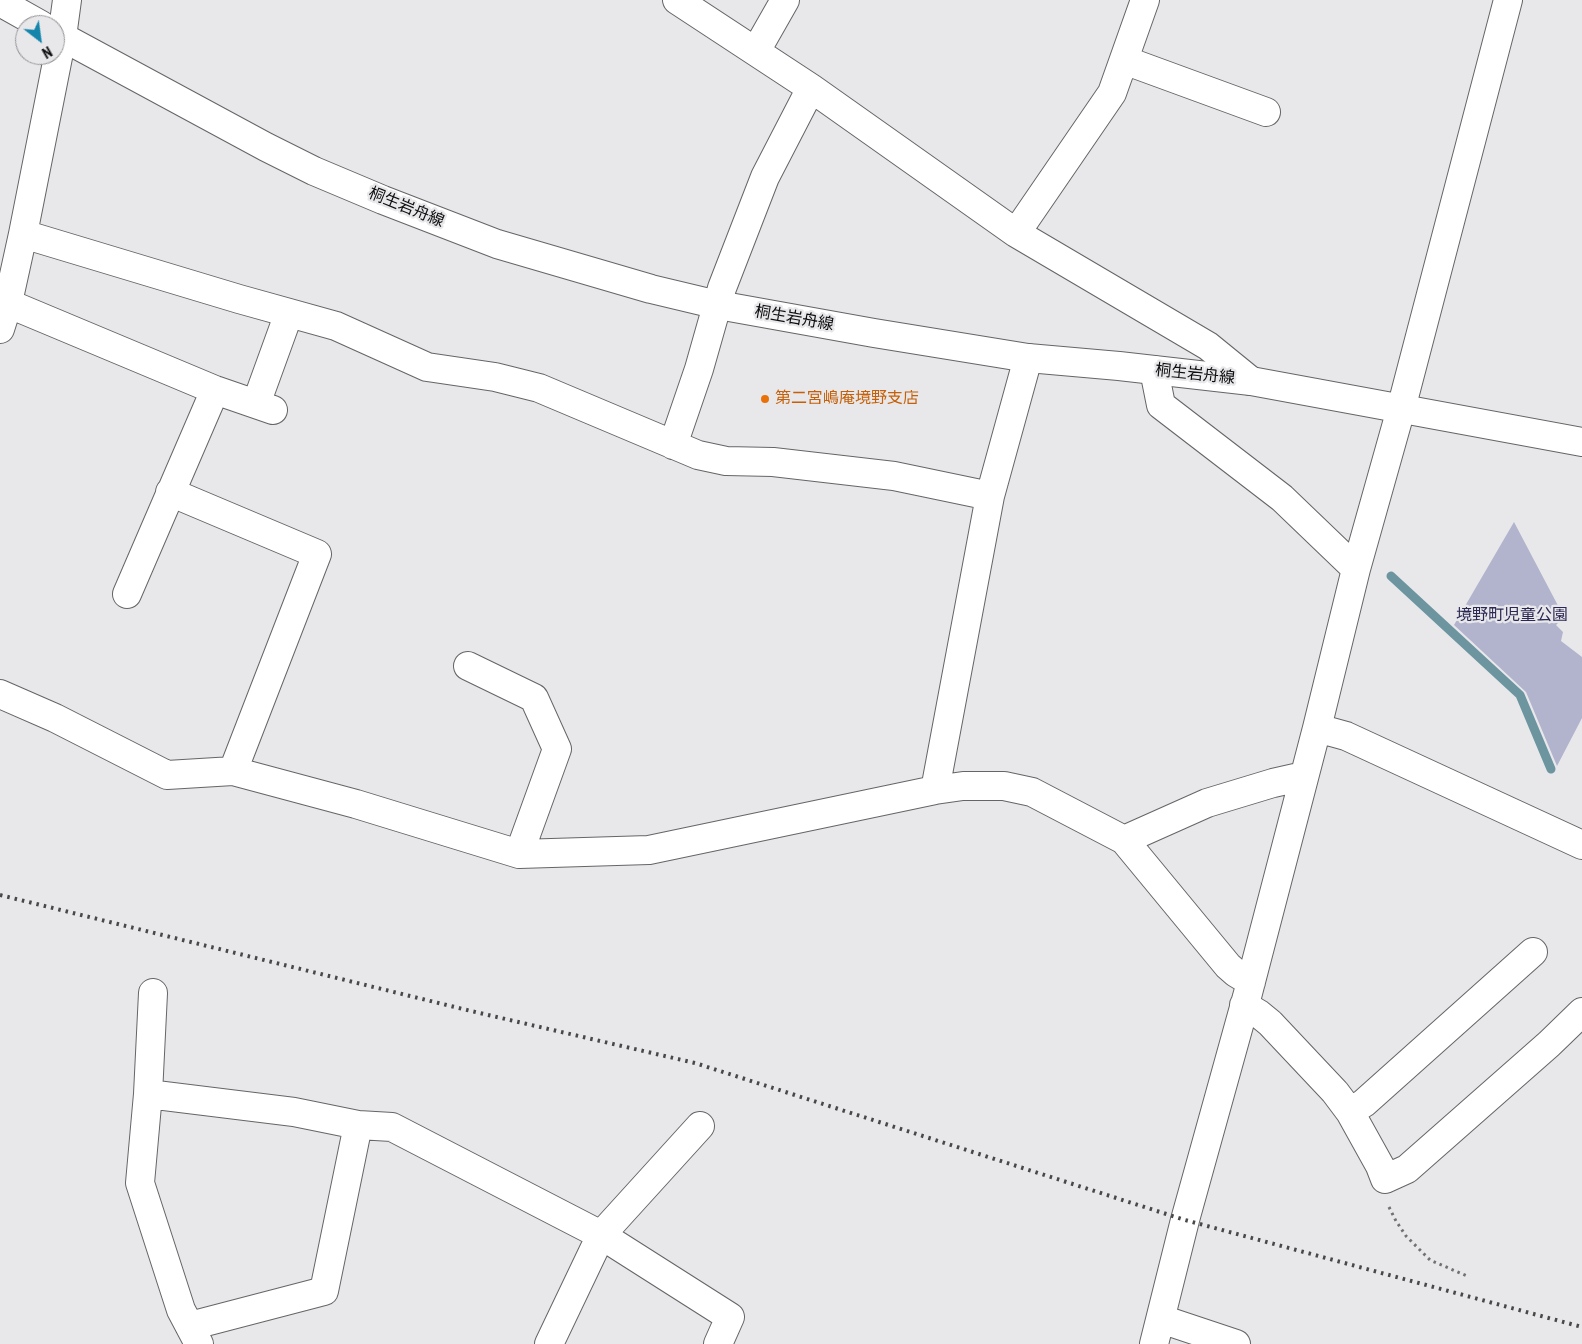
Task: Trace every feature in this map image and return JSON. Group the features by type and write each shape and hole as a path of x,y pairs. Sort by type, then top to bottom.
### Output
{"street":[{"path":"60,15 66,0"},
{"path":"678,0 811,88 1016,233 1208,346 1251,381"},
{"path":"756,51 785,0"},
{"path":"1016,233 1112,93 1145,0"},
{"path":"1236,1344 1157,1332 1185,1220 1317,728 1356,569 1401,409 1508,0"},
{"name":"桐生岩舟線","path":"0,2 23,15"},
{"name":"桐生岩舟線","path":"65,39 266,148 314,170 496,244 642,286 718,305 1028,358 1251,381 1582,442"},
{"path":"1124,60 1266,112"},
{"path":"2,313 23,234 48,65"},
{"path":"673,445 700,369 722,288 765,177 811,88"},
{"path":"23,234 238,300 336,326 427,367 495,377 539,388 698,455 726,461 773,462 860,471 894,476 990,496"},
{"path":"2,313 19,308 215,390 265,407 289,313"},
{"path":"935,790 990,496 1028,358"},
{"path":"1154,370 1161,405 1282,498 1356,569"},
{"path":"127,594 215,390"},
{"path":"170,492 317,554 233,771"},
{"path":"468,666 534,698 557,749 519,854"},
{"path":"0,694 55,718 167,775 233,771 356,804 519,854 649,850 935,790 963,786 1004,786 1032,792 1124,840 1236,974 1259,1014 1270,1023 1335,1092 1350,1112 1380,1166 1385,1179 1407,1169 1549,1044 1582,1012"},
{"path":"1317,728 1346,736 1582,845"},
{"path":"1124,840 1207,803 1273,782 1304,776"},
{"path":"1350,1112 1364,1103 1533,952"},
{"path":"153,993 148,1094 140,1183 181,1310 194,1335 324,1292 358,1125"},
{"path":"148,1094 294,1112 358,1125 392,1127 601,1235 730,1317 718,1344"},
{"path":"549,1344 601,1235 700,1126"}],"path":[{"path":"1385,1179 1389,1207 1406,1236 1430,1260 1467,1276"}],"green space":[{"name":"境野町児童公園","path":"1514,522 1564,617 1556,625 1563,632 1561,641 1582,657 1582,718 1557,766 1526,692 1454,625"}],"waterway":[{"path":"1391,576 1520,695 1551,769"}],"railway":[{"path":"0,895 471,1011 695,1063 1185,1220 1582,1327"}],"place":[{"name":"第二宮嶋庵境野支店","path":"765,399"}]}
